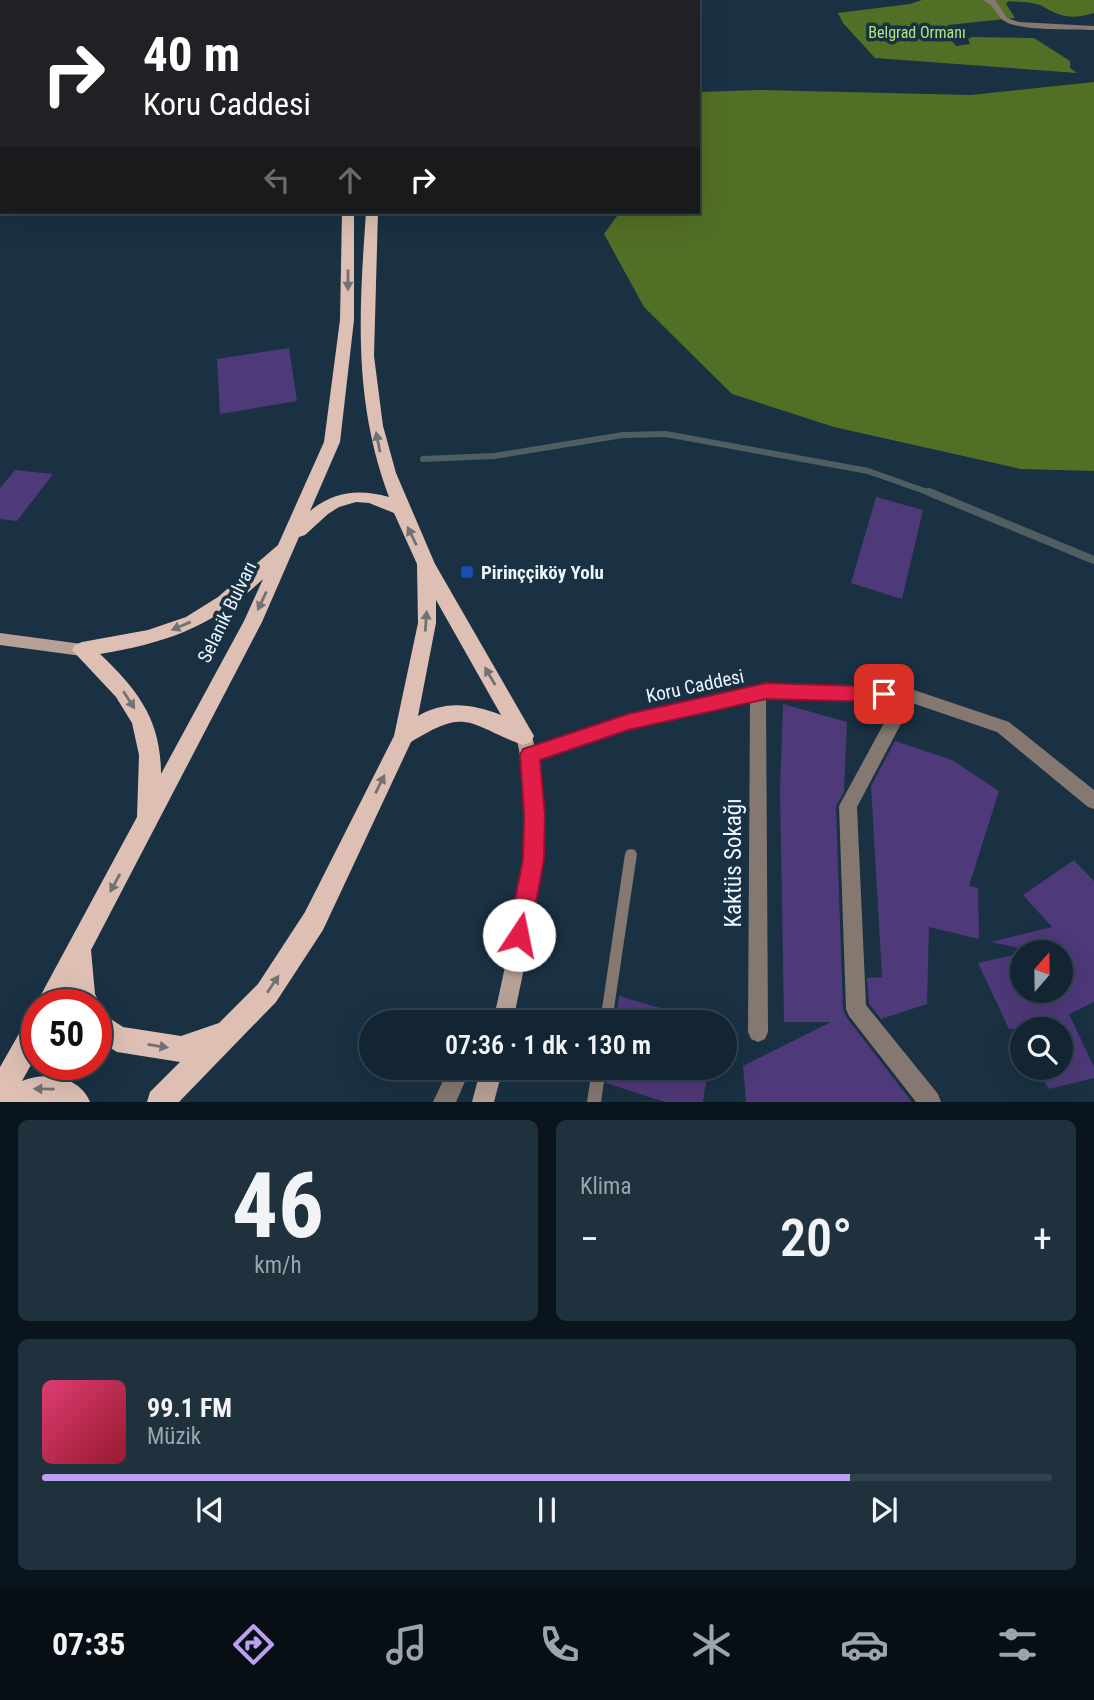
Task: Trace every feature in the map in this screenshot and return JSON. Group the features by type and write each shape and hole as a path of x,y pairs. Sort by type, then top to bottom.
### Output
{"main road":[{"name":"Selanik Bulvarı","path":"57,989 253,622 332,442 347,320 348,214"},
{"path":"372,214 367,322 368,379 381,455 398,508 426,564 527,745 534,815 533,859 502,1010"},
{"path":"0,639 82,650 160,635 204,616 245,587 321,508 349,496 375,496 398,508"},
{"path":"160,1101 267,993 314,921 404,736 427,623 426,564"},
{"path":"82,650 119,685 144,723 149,761 148,823"},
{"path":"404,736 438,716 470,713 497,721 527,745"},
{"path":"79,950 82,989"},
{"path":"112,1035 117,1039 181,1049 227,1034"},
{"path":"0,1094 21,1056"},
{"path":"483,1101 489,1080"},
{"path":"11,1101 28,1089 56,1089 77,1101"}],"street":[{"path":"986,0 993,1 1005,19 1018,24 1094,28"},
{"name":"Koru Caddesi","path":"527,745 766,691 908,695 1003,727 1094,802"},
{"name":"Kaktüs Sokağı","path":"758,693 758,1032"},
{"path":"908,695 848,806 856,1009 930,1101"},
{"path":"444,1101 454,1080"}],"lane":[{"path":"608,1010 631,854"},
{"path":"594,1101 597,1080"}],"green space":[{"name":"Belgrad Ormanı","path":"922,0 1094,0 1094,13 1066,16 1038,5 1009,1 1006,4 1015,18 948,25 945,33 956,46 970,44 968,39 972,37 1034,38 1070,61 1070,68 1077,73 875,58 843,23 838,13 910,4"},
{"path":"1094,82 1094,471 1021,469 834,427 732,394 644,307 604,234 619,214 700,214 700,92 759,90 971,95"}],"building":[{"path":"289,348 297,401 220,414 217,359"},
{"path":"15,470 53,474 17,521 0,519 0,488"},
{"path":"876,497 923,510 902,599 851,583"},
{"path":"783,704 847,722 844,792 836,806 843,1009 847,1018 912,1102 746,1102 743,1066 831,1022 784,1022 780,790"},
{"path":"895,741 952,760 999,791 969,886 978,888 979,939 929,927 927,1004 881,1019 869,1004 867,978 882,977 871,786"},
{"path":"1074,860 1094,881 1094,1002 1069,1014 1070,1017 1010,1017 1009,1029 978,963 1010,956 1010,1003 1073,1003 1073,940 1010,940 1010,946 991,942 1052,927 1023,895"},
{"path":"619,996 667,1010 617,1010"},
{"path":"1073,1022 1094,1067 1094,1078 1049,1089 1043,1080 1073,1080"},
{"path":"606,1080 706,1080 703,1102 665,1102 606,1083"}],"waterway":[{"path":"423,459 494,456 623,435 666,434 868,471 933,494"},
{"path":"929,492 1094,560"}],"place":[{"name":"Pirinççiköy Yolu","path":"467,572"}],"route":[{"path":"519,935 533,859 534,815 530,755 628,722 766,691 884,694"}]}
